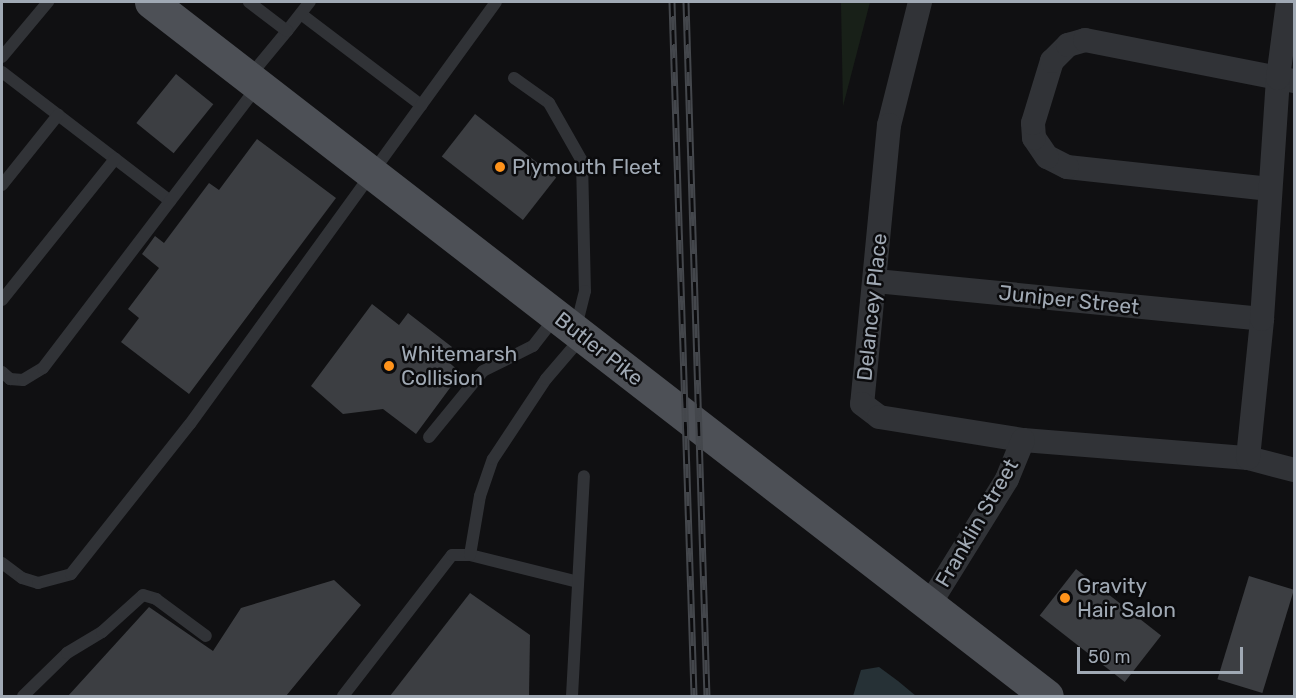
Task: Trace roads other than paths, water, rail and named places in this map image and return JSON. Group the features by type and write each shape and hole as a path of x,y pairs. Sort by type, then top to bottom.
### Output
{"main road":[{"name":"Butler Pike","path":"152,2 1047,696"}],"street":[{"name":"Delancey Place","path":"920,2 889,125 876,281 862,404 879,417 1023,440 1248,458 1294,470"},
{"path":"1248,458 1262,319 1270,189 1286,80 1288,2"},
{"path":"1270,189 1067,167 1047,157 1034,138 1033,123 1052,62 1068,45 1085,40 1286,80"},
{"name":"Juniper Street","path":"876,281 1262,319"},
{"name":"Franklin Street","path":"929,605 1007,479 1023,440"}],"lane":[{"path":"2,57 48,2"},
{"path":"249,2 286,31"},
{"path":"2,372 10,379 23,380 43,368 170,201 286,31 310,2"},
{"path":"2,563 22,578 38,583 71,574 190,424 496,2"},
{"path":"301,14 421,105"},
{"path":"2,72 170,201"},
{"path":"470,555 480,496 493,459 546,379 571,328 585,291 582,161 549,103 513,78"},
{"path":"2,185 58,115"},
{"path":"2,300 116,159"},
{"path":"429,437 483,371 571,328"},
{"path":"572,696 584,476"},
{"path":"343,696 452,555 470,555 578,582"},
{"path":"23,696 66,653 102,632 143,595 156,599 206,636"}],"railway":[{"path":"672,2 694,696"},
{"path":"686,2 707,696"}],"place":[{"name":"Plymouth Fleet","path":"500,167"},
{"name":"Whitemarsh Collision","path":"389,366"},
{"name":"Gravity Hair Salon","path":"1065,598"}]}
